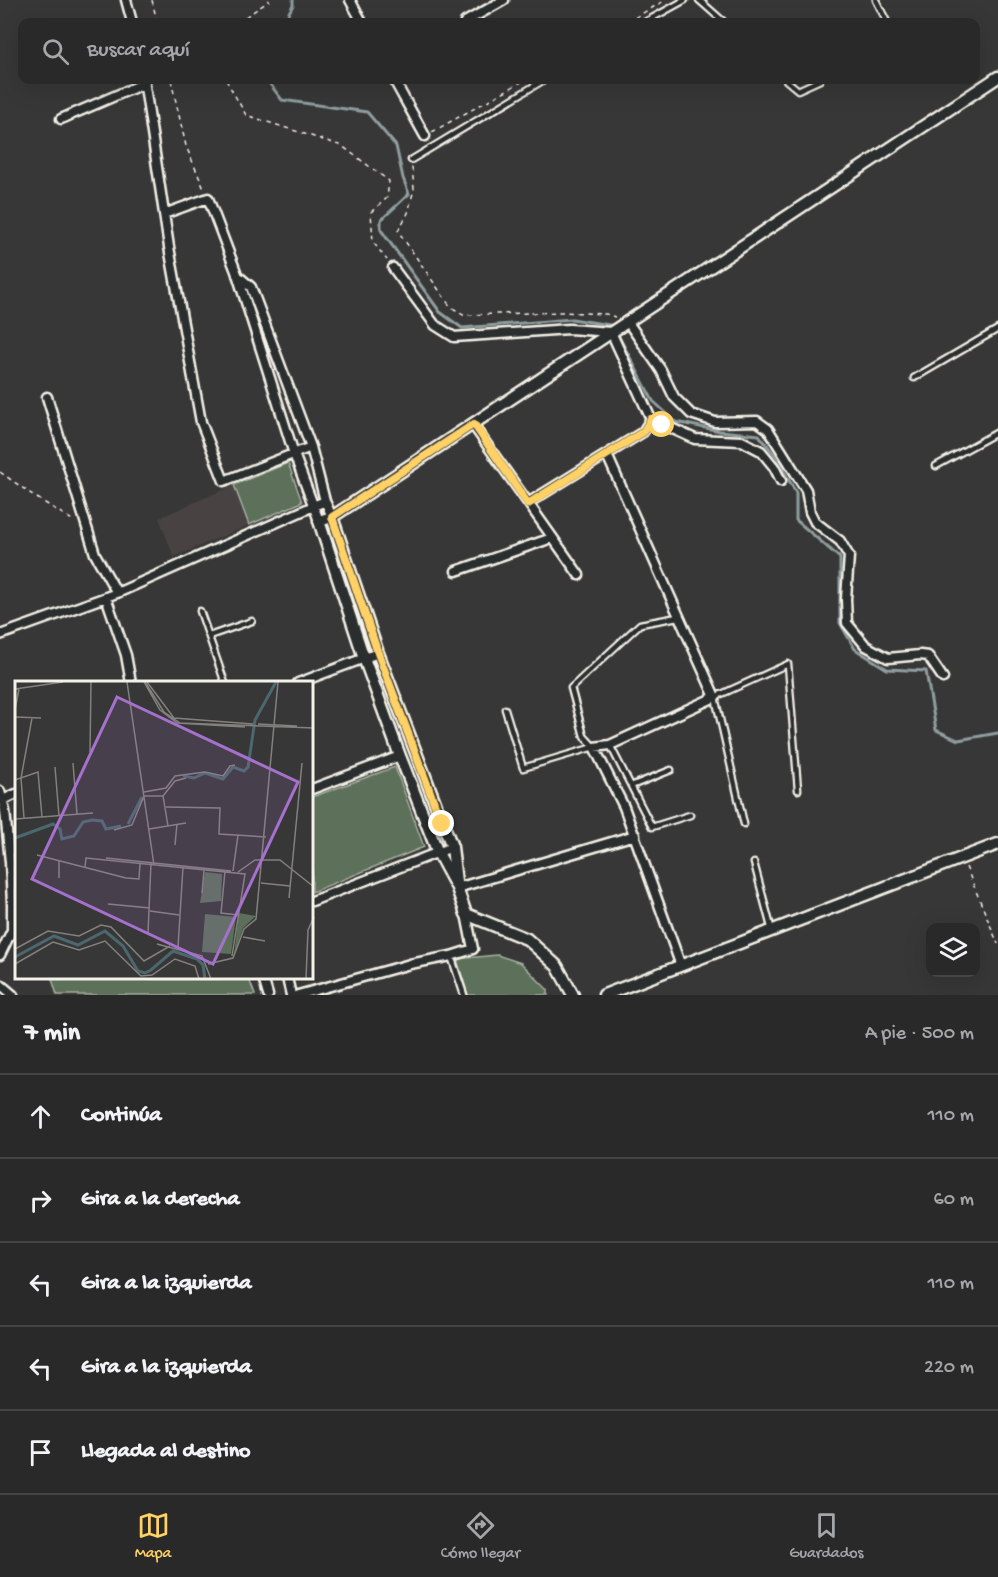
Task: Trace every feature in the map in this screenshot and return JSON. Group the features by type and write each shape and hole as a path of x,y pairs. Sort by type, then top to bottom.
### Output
{"street":[{"path":"126,0 131,18"},
{"path":"350,0 360,18"},
{"path":"472,18 504,0"},
{"path":"319,521 332,517 998,77"},
{"path":"61,119 137,84"},
{"path":"144,84 164,214 201,423 224,481 310,447"},
{"path":"396,84 425,136"},
{"path":"164,214 208,198 237,274 294,454 319,521 364,658 438,853 457,888 466,914 473,949 298,995"},
{"path":"393,268 435,325 454,338 569,329 617,328 661,370 674,397 690,414 715,422 757,421 768,429 806,490 810,512 815,522 840,541 849,556 847,623 866,646 888,658 928,656 943,678"},
{"path":"237,274 251,287 310,447 325,501 378,653 452,847 457,888"},
{"path":"617,328 651,419 695,439 742,441 761,451 774,467 781,481"},
{"path":"47,396 95,554 117,593"},
{"path":"528,504 643,432 651,419"},
{"path":"474,424 579,576"},
{"path":"607,455 715,697 610,745 594,747 624,807 681,966"},
{"path":"0,635 117,593 325,501"},
{"path":"456,571 552,538"},
{"path":"106,597 126,655 131,681"},
{"path":"303,681 378,653"},
{"path":"314,788 400,756"},
{"path":"0,956 12,930 10,862 1,796"},
{"path":"457,888 635,835"},
{"path":"604,995 998,844"},
{"path":"314,900 452,847"},
{"path":"466,914 527,939 557,966 573,995"},
{"path":"263,980 267,995"},
{"path":"287,980 291,995"},
{"path":"0,984 13,995"}],"lane":[{"path":"652,18 685,0"},
{"path":"699,0 719,18"},
{"path":"876,0 885,18"},
{"path":"411,160 537,84"},
{"path":"791,84 798,90 811,84"},
{"path":"914,378 998,329"},
{"path":"936,466 998,432"},
{"path":"200,611 224,681"},
{"path":"505,710 523,768 594,747 584,736 571,688 640,624 678,617"},
{"path":"208,636 252,621"},
{"path":"744,824 715,697 788,664 798,790"},
{"path":"610,745 652,827 690,815"},
{"path":"631,786 671,770"},
{"path":"754,863 772,931"},
{"path":"451,956 464,995"}],"path":[{"path":"152,0 156,18"},
{"path":"244,18 268,0"},
{"path":"634,18 666,0"},
{"path":"172,84 186,146 208,198"},
{"path":"228,84 246,115 342,146 389,182 387,198 371,213 374,242 393,268"},
{"path":"425,136 518,84"},
{"path":"411,160 414,189 408,213 398,231 450,306 463,315 562,312 606,314 617,328"},
{"path":"0,472 87,529"},
{"path":"962,858 998,944"}],"shaded area":[{"path":"234,485 249,525 174,557 159,518"}],"green space":[{"path":"288,463 302,502 249,525 234,485"},
{"path":"395,767 424,847 314,891 314,796"},
{"path":"497,955 521,963 548,990 548,995 468,995 457,959"},
{"path":"52,980 249,980 255,995 57,995"}],"waterway":[{"path":"286,18 293,0"},
{"path":"270,84 282,100 367,112 396,146 409,194 381,220 381,230 440,312 462,328 572,319 610,325 612,328"},
{"path":"617,333 653,401 676,422 720,431 759,435 777,458 796,493 796,520 840,558 840,623 855,649 887,669 926,671 936,730 958,740 998,733"}],"route":[{"path":"442,824 378,653 332,517 474,424 528,504 643,432 651,419 662,425"}]}
